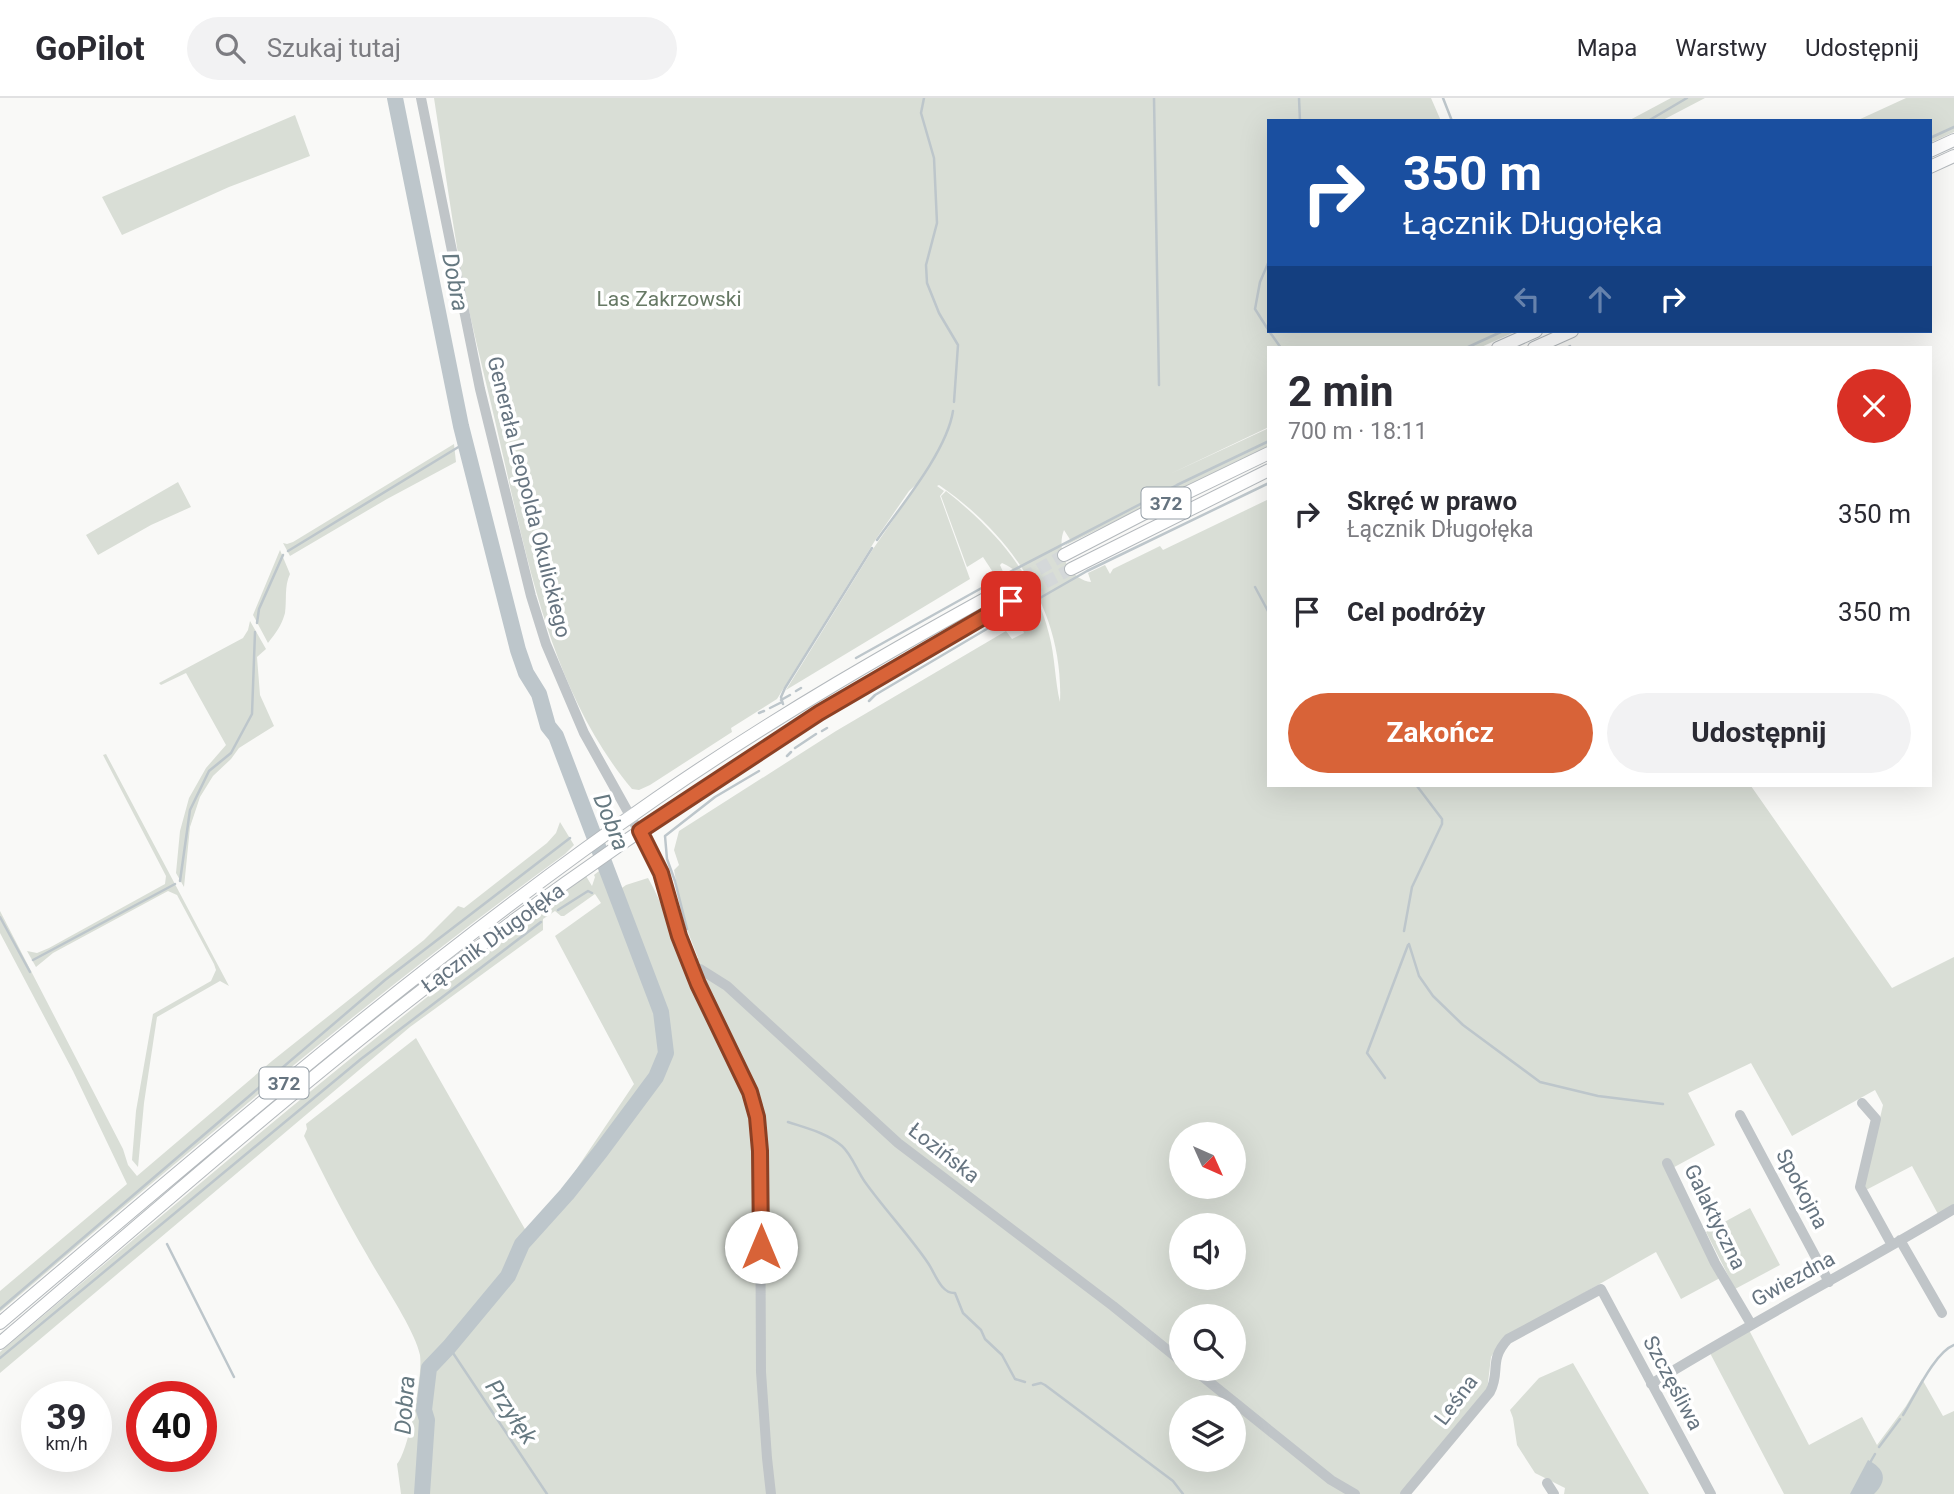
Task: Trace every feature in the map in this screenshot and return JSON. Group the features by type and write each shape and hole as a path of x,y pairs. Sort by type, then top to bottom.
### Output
{"main road":[{"path":"1932,150 1954,140"},
{"path":"1932,166 1954,156"},
{"path":"1502,346 1532,333"},
{"path":"1538,346 1568,333"},
{"name":"372","path":"1064,555 1267,454"},
{"name":"372","path":"1071,569 1267,471"},
{"name":"Łącznik Długołęka","path":"0,1323 356,1023 578,855 777,720 1023,578"},
{"name":"Łącznik Długołęka","path":"0,1343 398,1009 584,871 819,713 1029,591"}],"street":[{"name":"Generała Leopolda Okulickiego","path":"421,98 480,389 538,622 570,705 597,760 640,831 661,873 679,936 692,969 750,1092 759,1132 761,1372 771,1494"},
{"name":"Łozińska","path":"692,969 700,969 727,986 898,1143 1169,1351"},
{"path":"1862,1103 1876,1119 1860,1187 1942,1313"},
{"name":"Spokojna","path":"1740,1115 1829,1282"},
{"name":"Galaktyczna","path":"1667,1163 1715,1263 1751,1324"},
{"name":"Gwiezdna","path":"1651,1384 1954,1209"},
{"name":"Szczęśliwa","path":"1601,1289 1711,1494"},
{"name":"Leśna","path":"1405,1494 1490,1392 1494,1383 1494,1362 1508,1339 1601,1289"},
{"path":"1208,1381 1331,1480 1354,1494"},
{"path":"1547,1483 1554,1494"}],"green space":[{"name":"Las Zakrzowski","path":"434,98 1431,98 1440,119 1267,119 1267,333 1513,333 1483,346 1267,346 1267,428 1170,474 1267,429 1267,447 1064,546 1071,541 1064,530 1062,546 1066,562 1076,575 1091,582 1088,573 1105,565 1110,574 1113,569 1160,546 1163,550 1267,500 1267,787 1752,787 1892,988 1954,957 1954,1207 1939,1216 1912,1166 1866,1190 1864,1187 1883,1105 1875,1090 1792,1136 1751,1063 1688,1093 1715,1145 1667,1171 1720,1278 1681,1299 1656,1252 1545,1315 1498,1346 1491,1357 1487,1391 1400,1494 401,1494 397,1464 406,1444 414,1412 420,1355 404,1319 350,1226 304,1136 306,1124 416,1038 526,1231 565,1186 634,1084 555,936 601,903 595,894 564,916 555,911 543,919 543,930 410,1027 0,1373 0,1352 362,1049 586,876 592,886 594,875 604,867 615,893 626,885 648,878 683,963 698,958 683,919 674,870 679,865 674,850 679,831 836,731 1006,631 1012,639 1024,633 1015,611 1017,609 1020,612 1023,608 1028,617 1031,616 1031,598 1026,584 1017,572 1002,563 1000,565 1004,574 998,580 983,557 967,567 941,496 946,491 996,537 1033,591 1049,634 1060,702 1059,669 1053,637 1028,578 1010,551 989,527 965,505 939,485 937,486 944,491 940,496 970,579 786,690 873,549 920,481 909,491 876,539 777,699 650,785 639,790 632,789 605,752 582,712 547,627 533,582 465,293"},
{"path":"1671,98 1705,98 1665,119 1632,119"},
{"path":"1906,98 1954,98 1954,132 1932,142 1932,119 1860,119"},
{"path":"295,115 310,156 229,187 122,235 102,197"},
{"path":"454,444 456,462 290,556 283,543 293,542"},
{"path":"178,482 191,507 151,525 98,555 86,535"},
{"path":"280,550 290,574 286,588 285,613 268,643 253,615"},
{"path":"250,621 266,649 257,657 260,695 274,726 239,748 213,776 200,797 190,827 184,887 176,873 180,831 189,798 206,768 226,745 186,673 161,685 159,683 243,638"},
{"path":"106,754 229,986 220,981 157,1017 138,1167 132,1160 136,1111 153,1014 211,981 216,970 214,964 177,895 168,891 53,953 36,967 27,951 37,953 49,948 165,884 166,876 103,755"},
{"path":"560,822 574,845 565,854 349,1020 0,1312 0,1291 127,1184 73,1071 0,933 0,911 123,1149 128,1165 137,1176 272,1061 424,940 458,906 464,908 547,843 556,833"},
{"path":"1750,1208 1780,1265 1735,1289 1706,1232"},
{"path":"1749,1330 1809,1445 1862,1417 1877,1445 1922,1379 1943,1416 1954,1411 1954,1494 1784,1494 1710,1352"},
{"path":"1573,1363 1649,1494 1564,1494 1565,1488 1535,1473 1517,1445 1510,1410 1539,1378"}],"shaded area":[{"path":"1868,1460 1881,1471 1881,1484 1874,1494 1850,1494"}],"waterway":[{"name":"Dobra","path":"395,98 461,426 518,650 526,673 539,694 548,726 556,736 661,1012 666,1053 656,1077 601,1151 522,1244 508,1276 429,1368 424,1410 427,1420 422,1494"},
{"path":"924,98 921,113 934,158 937,223 926,265 927,283 939,313 958,345 954,402"},
{"path":"1154,98 1159,385"},
{"path":"1299,98 1300,119"},
{"path":"1443,98 1451,119"},
{"path":"1651,119 1687,98"},
{"path":"1932,137 1954,127"},
{"path":"1267,266 1260,282 1255,309 1267,328"},
{"path":"1270,333 1280,346"},
{"path":"1470,346 1499,333"},
{"path":"877,540 933,460 949,427 953,411"},
{"path":"1002,576 1177,485 1267,442"},
{"path":"288,551 465,443"},
{"path":"1019,610 1087,571 1267,484"},
{"path":"783,704 781,697 785,688 872,548"},
{"path":"257,623 259,609 283,555"},
{"path":"856,658 987,585"},
{"path":"1255,587 1267,609"},
{"path":"869,701 1007,617"},
{"path":"180,881 190,810 209,771 231,753 252,714 255,632"},
{"path":"796,691 801,688"},
{"path":"781,700 790,695"},
{"path":"770,708 782,702"},
{"path":"759,713 764,711"},
{"path":"822,731 827,728"},
{"path":"795,748 816,734"},
{"path":"787,756 791,752"},
{"path":"687,929 667,859 665,836 715,797 759,771"},
{"path":"1404,931 1412,887 1442,824 1442,819 1418,787"},
{"path":"0,1309 385,980 570,838"},
{"path":"33,960 175,884"},
{"path":"558,910 588,891 592,893"},
{"path":"0,917 30,972"},
{"path":"0,1358 361,1059 541,922"},
{"path":"1409,944 1419,976 1433,996 1463,1025 1540,1082 1598,1096 1663,1104"},
{"path":"1385,1078 1367,1053 1408,945"},
{"path":"788,1122 823,1134 846,1150 865,1182 921,1253 942,1287 955,1293 963,1313 1002,1355 1015,1379 1025,1382"},
{"path":"167,1244 234,1377"},
{"path":"1903,1415 1932,1366 1954,1345"},
{"name":"Przyłęk","path":"449,1347 547,1494"},
{"path":"1033,1385 1045,1385 1173,1481 1183,1494"},
{"path":"1879,1447 1900,1419"},
{"path":"1871,1461 1875,1454"}],"tunnel":[{"path":"1023,578 1064,555"},
{"path":"1029,591 1071,569"}],"route":[{"path":"761,1247 759,1132 750,1092 698,984 679,936 661,873 640,831 819,713 1011,601"}]}
